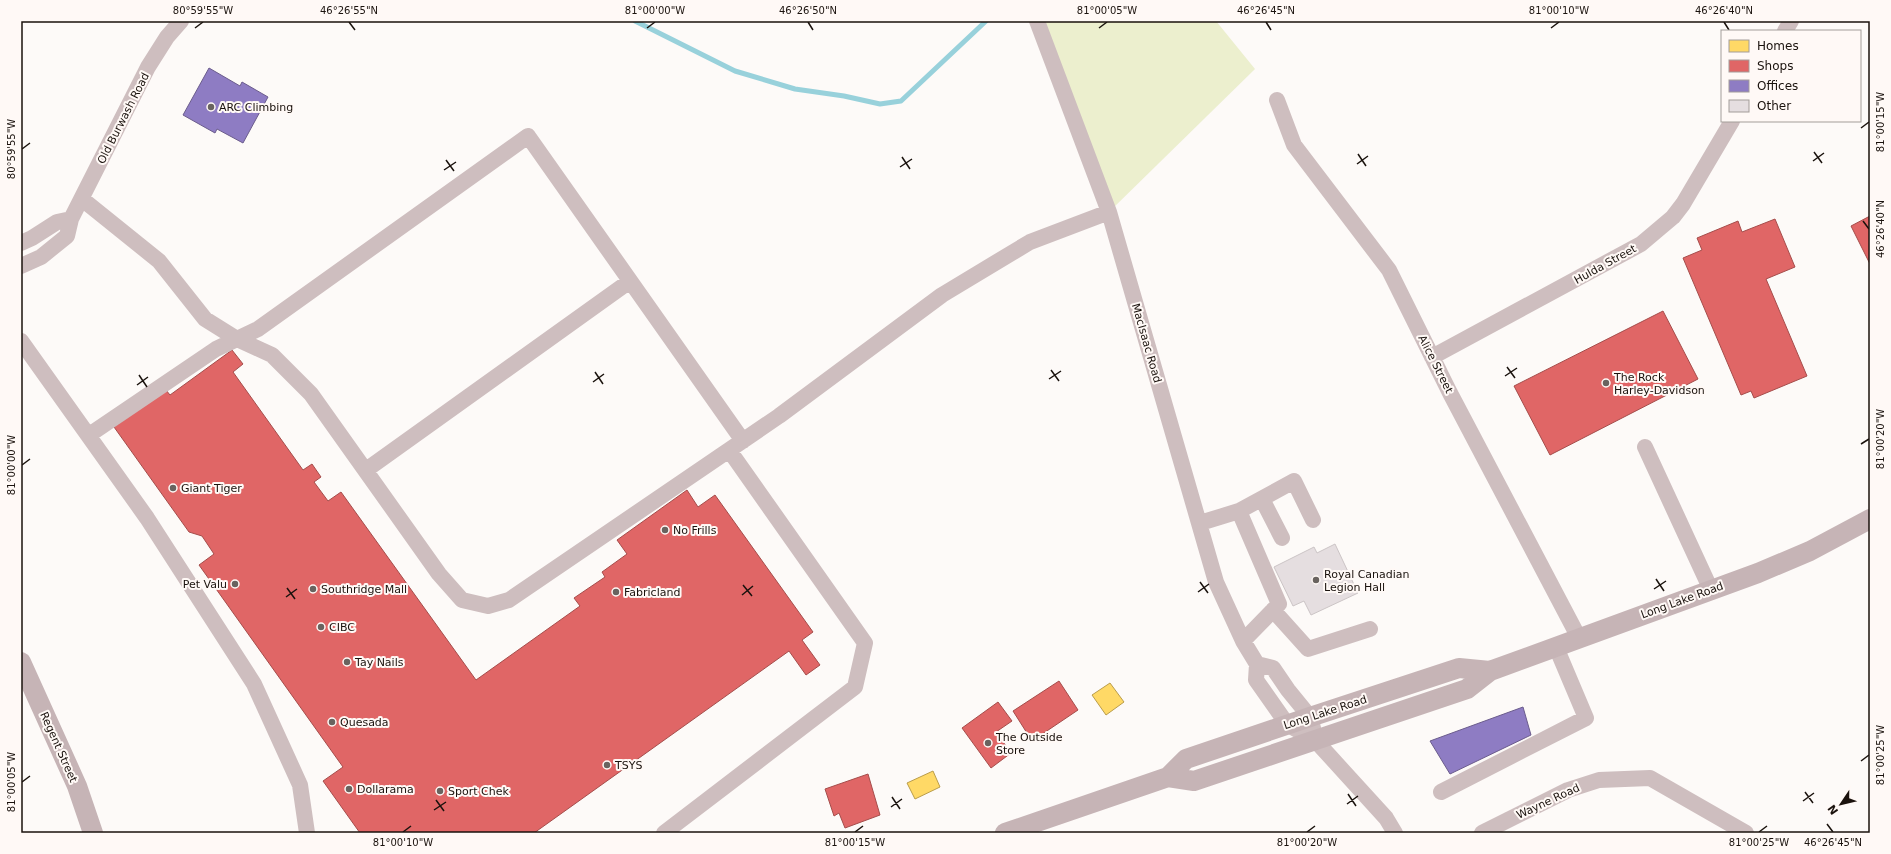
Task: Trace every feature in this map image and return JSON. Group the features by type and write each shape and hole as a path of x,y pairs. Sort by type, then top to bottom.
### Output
{"main road":[{"name":"Long Lake Road","path":"1168,777 1194,781 1467,689 1490,671 1758,573 1810,551 1870,520"},
{"name":"Regent Street","path":"21,662 77,786 93,833"},
{"name":"Long Lake Road","path":"1005,833 1168,777 1186,759 1287,724 1459,668 1490,671"}],"street":[{"name":"Old Burwash Road","path":"21,266 41,257 67,236 71,219 148,68 167,37 181,21"},
{"name":"MacIsaac Road","path":"1037,21 1109,212 1216,582 1243,641 1257,664 1256,680 1287,724 1315,740"},
{"path":"1786,30 1791,21"},
{"name":"Alice Street","path":"1277,100 1294,145 1388,270 1580,638"},
{"name":"Hulda Street","path":"1432,356 1641,244 1672,217 1683,204 1731,122"},
{"path":"89,436 216,349 258,329 528,136 743,441"},
{"path":"82,199 159,262 205,319 238,339 272,355 311,394 439,574 462,600 488,606 508,600 743,441 942,295 1030,242 1109,212"},
{"path":"21,243 32,238 57,222 71,219"},
{"path":"366,470 630,281"},
{"path":"21,341 147,518 254,684 300,785 307,833"},
{"path":"1645,447 1711,590"},
{"path":"664,833 855,687 865,643 729,450"},
{"path":"1200,523 1239,511 1294,481 1313,520"},
{"path":"1262,499 1282,538"},
{"path":"1239,511 1279,604 1243,641"},
{"path":"1273,610 1308,649 1370,629"},
{"path":"1441,792 1586,718 1556,647"},
{"path":"1257,664 1273,668 1310,717 1315,740 1386,818 1395,833"},
{"name":"Wayne Road","path":"1482,833 1574,788 1599,780 1650,778 1746,833"}],"green space":[{"path":"1037,21 1216,21 1255,69 1109,212"}],"building: Homes":[{"path":"1110,683 1124,702 1106,715 1092,695"},
{"path":"933,771 940,787 915,799 907,783"}],"building: Shops":[{"path":"1870,216 1870,264 1851,226"},
{"path":"1775,219 1795,267 1766,279 1807,376 1754,398 1751,391 1741,395 1683,258 1702,250 1697,238 1738,221 1742,232"},
{"name":"The Rock Harley-Davidson","path":"1663,311 1698,379 1550,455 1514,386"},
{"name":"Southridge Mall","path":"232,350 243,364 233,372 303,470 312,464 321,477 314,482 328,501 341,492 476,680 580,606 574,598 605,577 602,572 627,554 617,540 687,490 698,507 715,495 813,632 802,640 820,665 806,675 789,651 534,833 360,833 323,781 343,767 199,565 214,554 202,536 189,532 114,427 166,390 170,395"},
{"path":"1059,681 1078,710 1032,741 1013,711"},
{"name":"The Outside Store","path":"998,702 1012,721 996,732 1011,753 991,768 962,728"},
{"path":"868,774 880,815 845,828 839,813 834,816 825,789"}],"building: Offices":[{"path":"209,68 240,86 242,82 268,97 243,143 217,129 215,133 183,115"},
{"path":"1523,707 1531,735 1450,774 1430,741"}],"building: Other":[{"name":"Royal Canadian Legion Hall","path":"1335,544 1358,593 1311,615 1304,601 1293,606 1274,567 1314,547 1317,553"}],"waterway":[{"path":"635,21 735,71 795,89 844,96 880,104 901,101 986,21"}],"place":[{"name":"ARC Climbing","path":"211,107"},
{"name":"The Rock Harley-Davidson","path":"1606,383"},
{"name":"Giant Tiger","path":"173,488"},
{"name":"No Frills","path":"665,530"},
{"name":"Royal Canadian Legion Hall","path":"1316,580"},
{"name":"Pet Valu","path":"235,584"},
{"name":"Southridge Mall","path":"313,589"},
{"name":"Fabricland","path":"616,592"},
{"name":"CIBC","path":"321,627"},
{"name":"Tay Nails","path":"347,662"},
{"name":"Quesada","path":"332,722"},
{"name":"The Outside Store","path":"988,743"},
{"name":"TSYS","path":"607,765"},
{"name":"Dollarama","path":"349,789"},
{"name":"Sport Chek","path":"440,791"}]}
